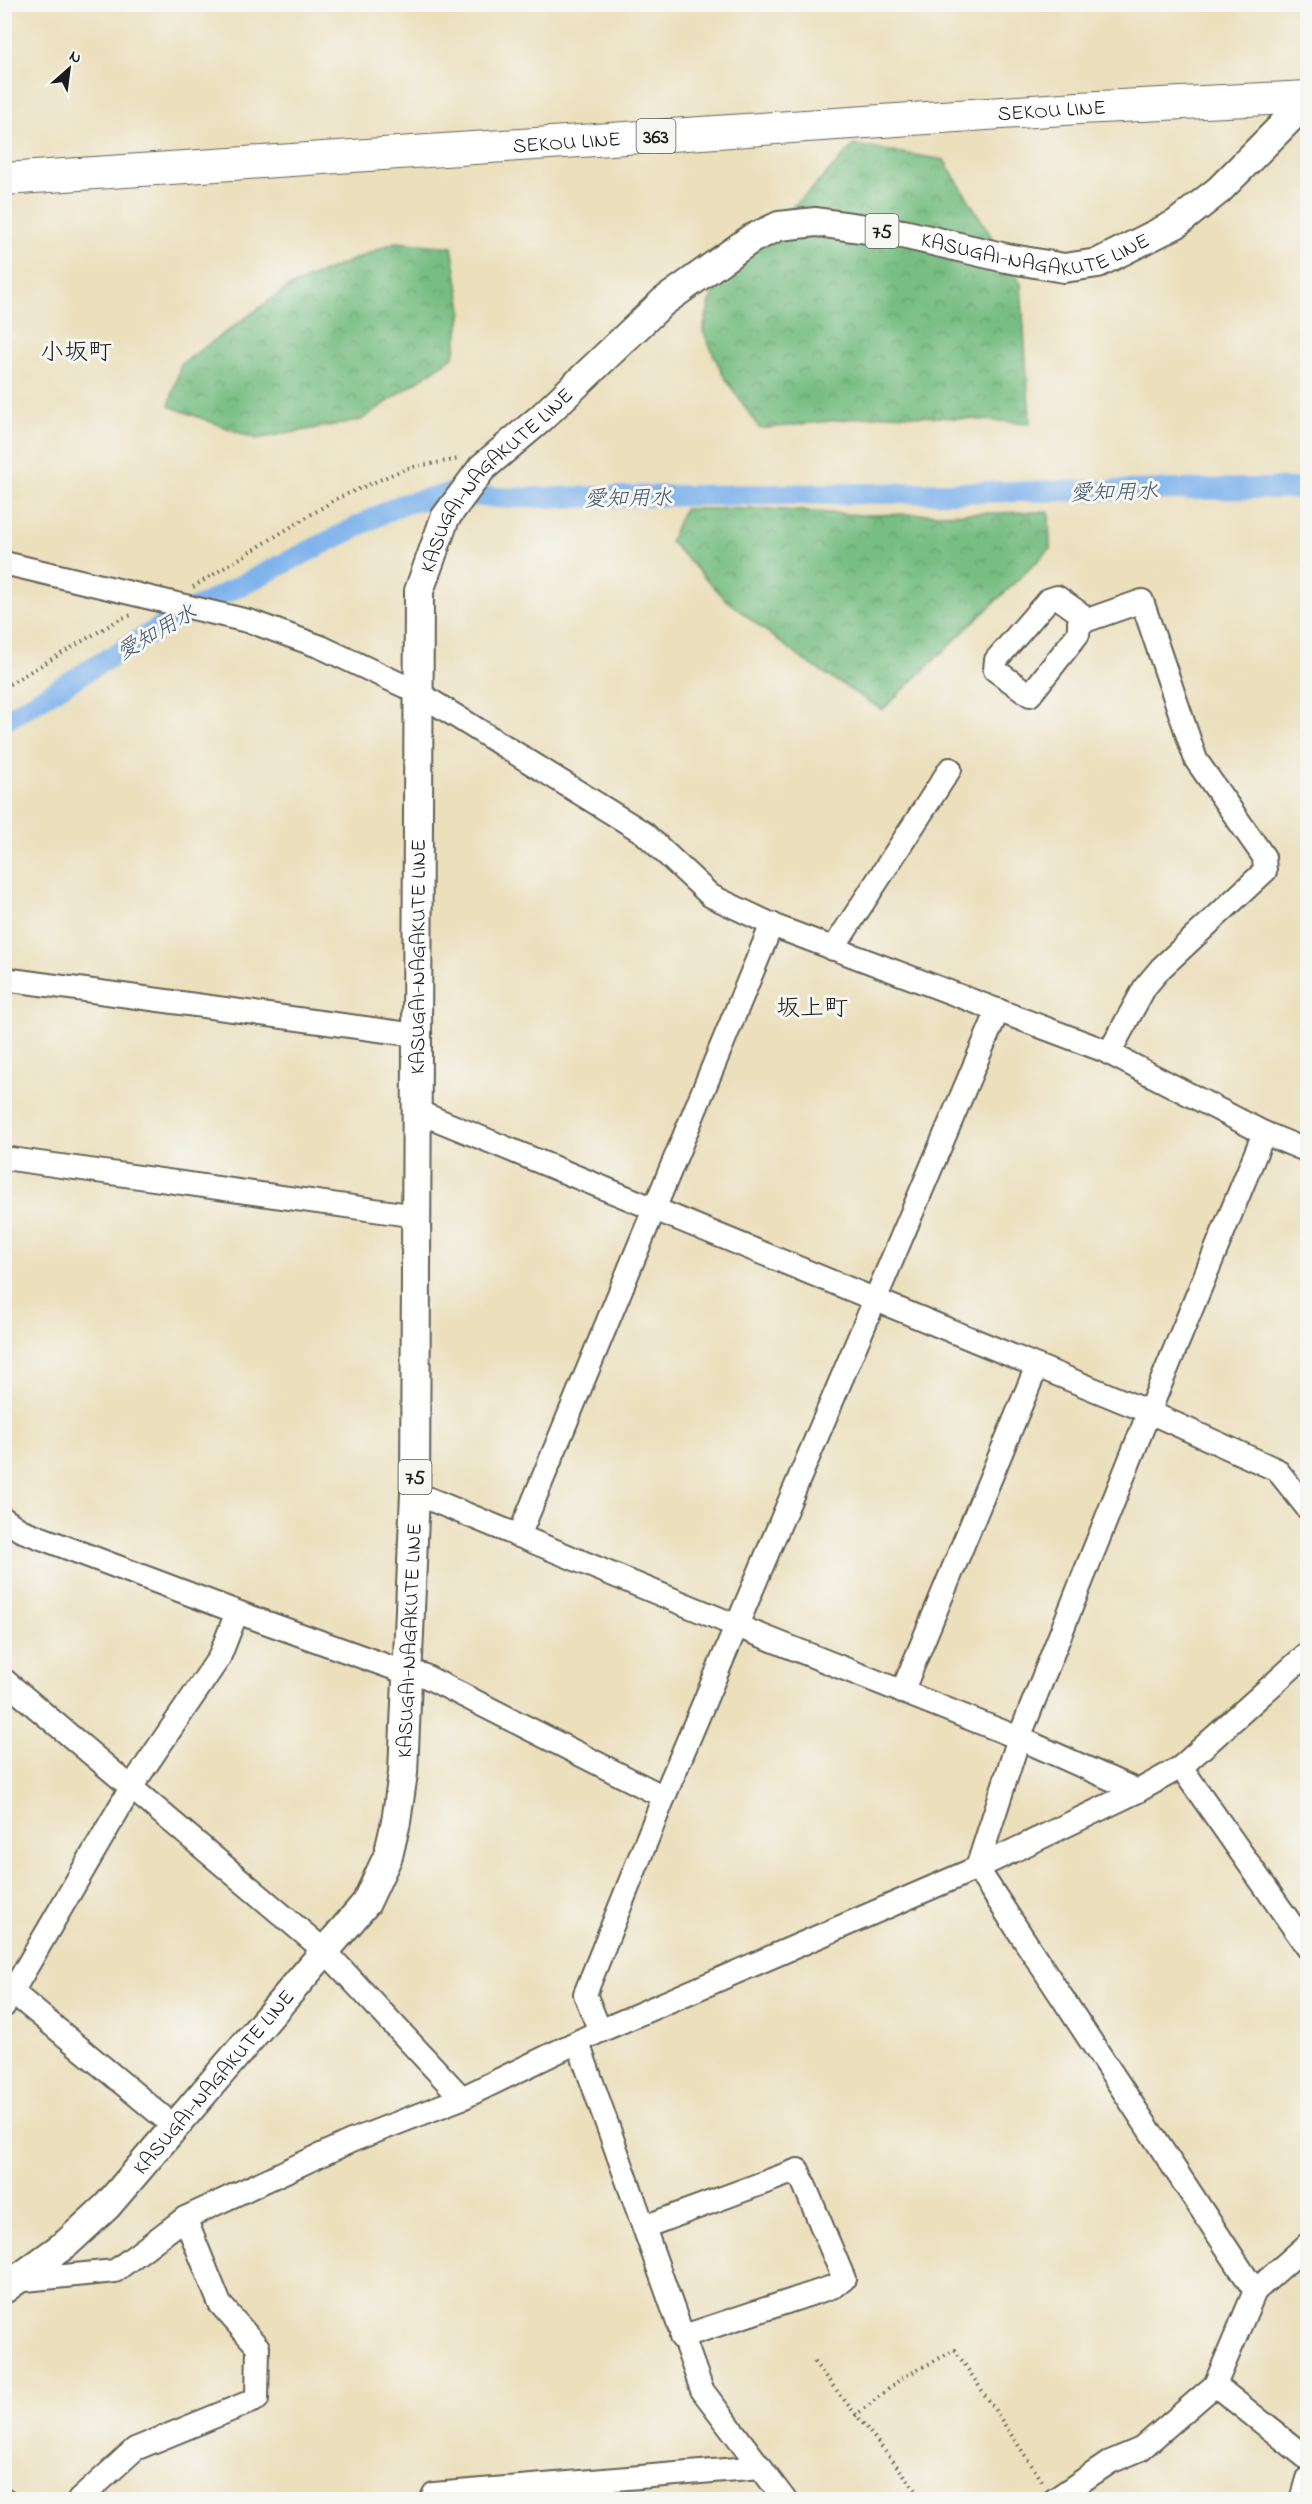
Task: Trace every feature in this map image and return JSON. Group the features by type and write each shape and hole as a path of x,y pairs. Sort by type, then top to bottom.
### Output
{"highway":[{"name":"SEKOU LINE","path":"4,179 1067,108 1308,98"}],"main road":[{"name":"KASUGAI-NAGAKUTE LINE","path":"8,2286 67,2243 106,2206 326,1952 366,1902 388,1856 396,1822 403,1773 415,1493 419,591 446,518 490,461 540,419 663,302 751,239 779,226 816,222 903,234 1006,258 1064,268 1098,263 1176,224 1219,190 1308,98"}],"street":[{"path":"4,563 252,622 321,647 417,692 644,833 711,896 833,949 1109,1053 1264,1133 1308,1151"},
{"path":"1079,623 1142,601 1196,760 1264,857 1265,871 1161,968 1145,987 1109,1053"},
{"path":"833,949 950,769"},
{"path":"519,1536 772,924"},
{"path":"4,979 416,1035"},
{"path":"600,2031 585,1994 664,1797 998,1010"},
{"path":"416,1111 1149,1412 1277,1470 1308,1509"},
{"path":"977,1869 1019,1738 1149,1412 1264,1133"},
{"path":"4,1158 417,1216"},
{"path":"902,1692 1037,1366"},
{"path":"415,1493 737,1626 1019,1738 1138,1791"},
{"path":"4,1519 21,1530 237,1612 407,1672 423,1675 664,1797"},
{"path":"175,2127 7,1994 132,1786 219,1658 237,1612"},
{"path":"8,2286 115,2271 185,2218 351,2141 462,2098 600,2031 977,1869 1138,1791 1181,1767 1308,1653"},
{"path":"4,1680 326,1952 462,2098"},
{"path":"1181,1767 1308,1948"},
{"path":"977,1869 1256,2291"},
{"path":"578,2043 681,2337 702,2390 785,2499"},
{"path":"644,2227 798,2170 844,2279 835,2286 681,2337"},
{"path":"79,2499 135,2449 257,2399 258,2348 220,2304 185,2218"},
{"path":"1054,2499 1110,2462 1141,2449 1215,2385 1256,2291 1308,2244"},
{"path":"1215,2385 1308,2459"},
{"path":"431,2499 434,2494 760,2467"},
{"path":"1302,2499 1308,2478"}],"path":[{"path":"4,687 122,618 172,604 338,498 407,468 490,461"},
{"path":"855,2416 902,2378 955,2350 1054,2499"},
{"path":"814,2362 855,2416 924,2499"}],"green space":[{"path":"854,145 944,160 1021,284 1030,423 891,414 760,429 723,375 703,331 717,274 811,190"},
{"path":"395,242 452,247 462,310 454,356 361,420 256,439 169,406 181,364 289,287"},
{"path":"684,509 766,509 861,515 1049,512 1050,549 882,710 802,659 726,600 670,541"}],"waterway":[{"name":"愛知用水","path":"4,721 174,619 400,505 448,494 505,498 1308,488"}],"district":[{"name":"小坂町","path":"76,351"},
{"name":"坂上町","path":"812,1007"}]}
